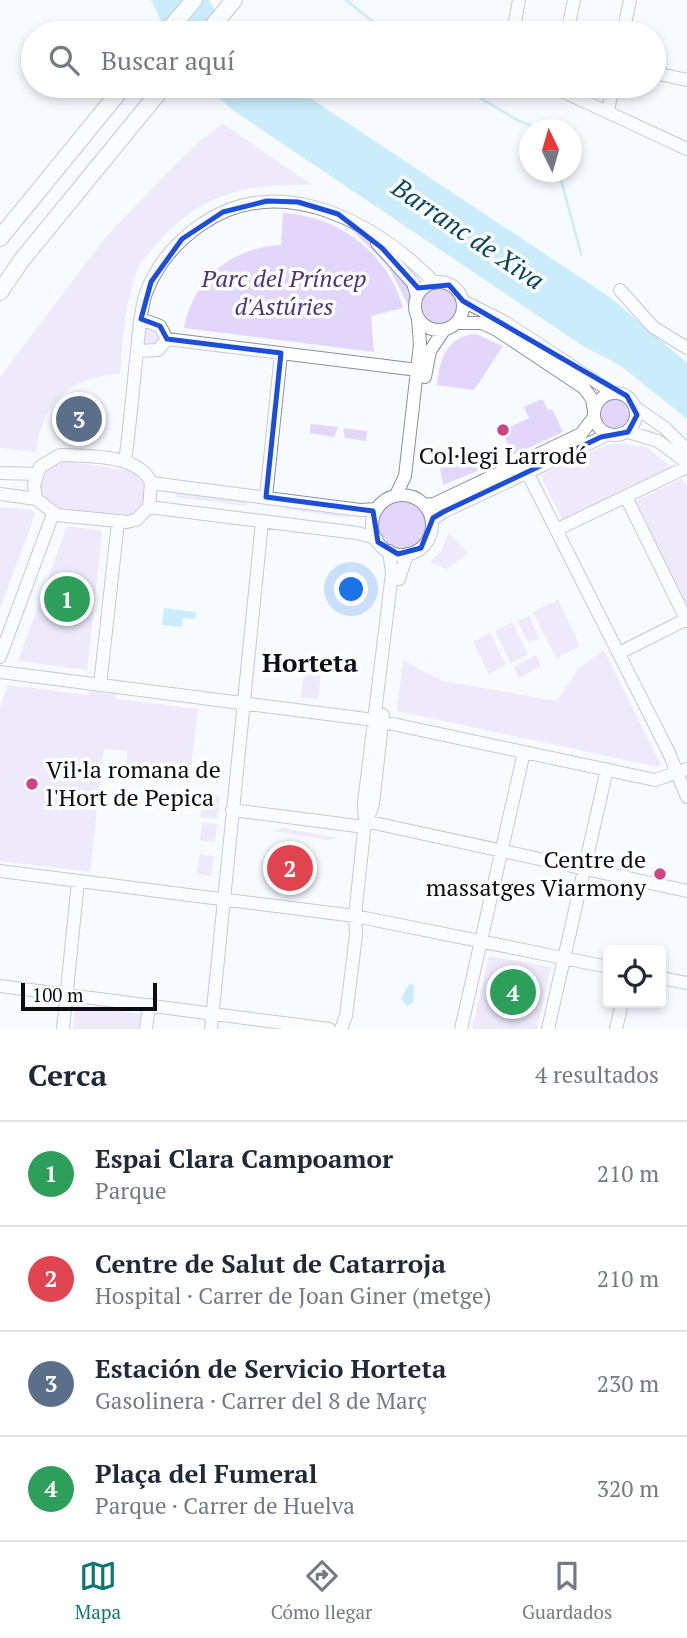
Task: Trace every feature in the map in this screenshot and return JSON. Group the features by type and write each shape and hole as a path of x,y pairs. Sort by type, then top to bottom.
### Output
{"main road":[{"path":"176,21 194,0"},
{"path":"217,21 234,0"},
{"path":"0,238 114,98"},
{"path":"0,292 21,261 154,98"}],"street":[{"path":"515,21 519,0"},
{"path":"570,21 574,0"},
{"path":"626,21 630,0"},
{"path":"666,76 687,80"},
{"path":"580,98 687,149"},
{"path":"608,111 610,98"},
{"path":"125,462 141,319 151,282 171,250 194,229 223,212 254,203 290,201 328,210 410,258 435,283"},
{"path":"355,225 400,267 415,285 421,371 412,486 414,497"},
{"path":"417,296 428,285 449,285 463,301 503,321 613,393 627,396 636,408 665,428 687,450"},
{"path":"620,290 653,327 684,346"},
{"path":"457,323 463,301"},
{"path":"141,319 160,326 167,339"},
{"path":"418,319 429,328 444,330"},
{"path":"151,483 360,510 377,509 396,495 405,476 421,371 444,330 457,323 482,323 497,330 584,388 592,399 599,428 609,434"},
{"path":"137,351 158,350 167,339"},
{"path":"167,339 421,371"},
{"path":"266,497 281,354"},
{"path":"425,505 434,504 581,434 601,398 613,393"},
{"path":"628,432 635,421 636,408"},
{"path":"149,507 376,538 390,551 407,554 426,543 432,520 443,512 609,434 628,432 658,441 687,465 556,530"},
{"path":"0,494 36,499 53,514 118,522 136,520 149,507 151,483 141,468 125,462 60,455 44,462 37,474 36,499"},
{"path":"527,472 682,772 687,797"},
{"path":"0,473 37,474"},
{"path":"396,495 414,497 425,505 432,520"},
{"path":"619,653 687,620 626,497"},
{"path":"376,538 373,520 377,509"},
{"path":"0,657 53,514"},
{"path":"100,685 118,522"},
{"path":"211,1029 262,522"},
{"path":"378,721 392,573 390,551"},
{"path":"340,1029 346,1016 356,937 355,916 365,824 364,803 400,574 407,554"},
{"path":"0,672 378,721 655,780 682,772"},
{"path":"461,1029 524,752"},
{"path":"548,1029 607,769"},
{"path":"232,810 365,824 501,850 687,891"},
{"path":"0,871 355,916 603,966"},
{"path":"62,1029 78,881"},
{"path":"666,979 687,983"},
{"path":"0,986 211,1014 255,1024 329,1029"},
{"path":"146,1029 149,1005"},
{"path":"616,1029 621,1008"}],"highlighted area":[{"path":"267,201 298,202 338,214 382,248 418,288 449,285 463,301 627,396 637,415 628,432 601,437 443,512 433,518 421,548 398,554 378,542 373,511 266,497 281,353 167,339 160,326 141,319 151,282 182,239 223,212"}],"green space":[{"path":"223,124 312,185 270,186 232,193 197,208 181,220 150,251 138,268 127,307 120,374 86,380 61,395 44,419 36,452 0,448 0,377 105,238 202,139"},
{"name":"Parc del Príncep d'Astúries","path":"283,213 323,221 342,230 358,241 386,270 403,308 371,316 374,352 184,328 196,294 218,269 246,252 281,245"},
{"path":"348,226 372,243 413,292 410,309 388,266"},
{"path":"439,288 452,293 457,306 452,319 439,324 426,319 421,306 426,293"},
{"path":"144,324 161,334 159,344 141,347"},
{"path":"476,334 503,346 474,390 437,385 440,366 451,344"},
{"path":"542,399 548,410 552,409 563,432 513,455 502,431 529,418 524,407"},
{"path":"614,399 624,404 629,414 624,424 614,429 604,424 599,414 604,404"},
{"path":"311,424 338,427 334,437 310,433"},
{"path":"343,428 367,431 366,441 345,438"},
{"path":"616,443 646,447 672,467 563,521 540,475"},
{"path":"492,459 494,464 443,485 440,468"},
{"path":"64,461 133,471 146,488 144,503 131,515 58,510 41,495 39,485 45,469"},
{"path":"681,479 687,486 687,605 636,501"},
{"path":"176,492 246,501 246,506 176,497"},
{"path":"403,500 420,507 427,524 420,541 403,548 386,541 379,524 386,507"},
{"path":"284,505 350,514 349,518 283,509"},
{"path":"0,507 32,510 35,514 0,609"},
{"path":"67,526 102,531 87,670 18,661"},
{"path":"449,533 468,553 447,569 430,562 441,551"},
{"path":"558,600 580,646 556,658 533,612"},
{"path":"529,616 539,638 529,643 518,621"},
{"path":"512,622 528,654 511,663 495,631"},
{"path":"490,633 506,665 489,674 473,642"},
{"path":"604,650 661,765 658,767 397,711 403,660 443,681 557,701 578,669"},
{"path":"536,655 541,666 519,678 514,667"},
{"path":"305,665 322,667 318,699 301,697"},
{"path":"8,685 88,695 89,691 116,694 116,699 198,709 190,774 126,765 127,751 104,749 90,872 0,861 0,708"},
{"path":"203,794 220,796 217,819 200,817"},
{"path":"202,822 217,824 215,842 200,840"},
{"path":"283,828 338,838 327,840 274,831"},
{"path":"200,854 214,856 211,876 197,874"},
{"path":"489,956 551,967 537,1029 472,1029"},
{"path":"75,1006 141,1014 139,1029 73,1029"}],"water":[{"path":"151,0 209,0 221,21 161,21"},
{"name":"Barranc de Xiva","path":"219,98 310,98 611,298 687,363 687,419 621,366 583,346 234,111"},
{"path":"164,608 196,612 195,619 183,618 182,627 162,625"},
{"path":"409,984 414,985 413,1003 407,1006 401,999"}],"waterway":[{"path":"346,0 372,21"},
{"path":"480,98 519,121"},
{"path":"562,182 581,254"}],"place":[{"name":"Estación de Servicio Horteta","path":"79,419"},
{"name":"Col·legi Larrodé","path":"503,430"},
{"name":"Espai Clara Campoamor","path":"67,599"},
{"name":"Vil·la romana de l'Hort de Pepica","path":"32,784"},
{"name":"Centre de Salut de Catarroja","path":"290,868"},
{"name":"Centre de massatges Viarmony","path":"660,874"},
{"name":"Plaça del Fumeral","path":"513,992"}],"district":[{"name":"Horteta","path":"310,663"}]}
